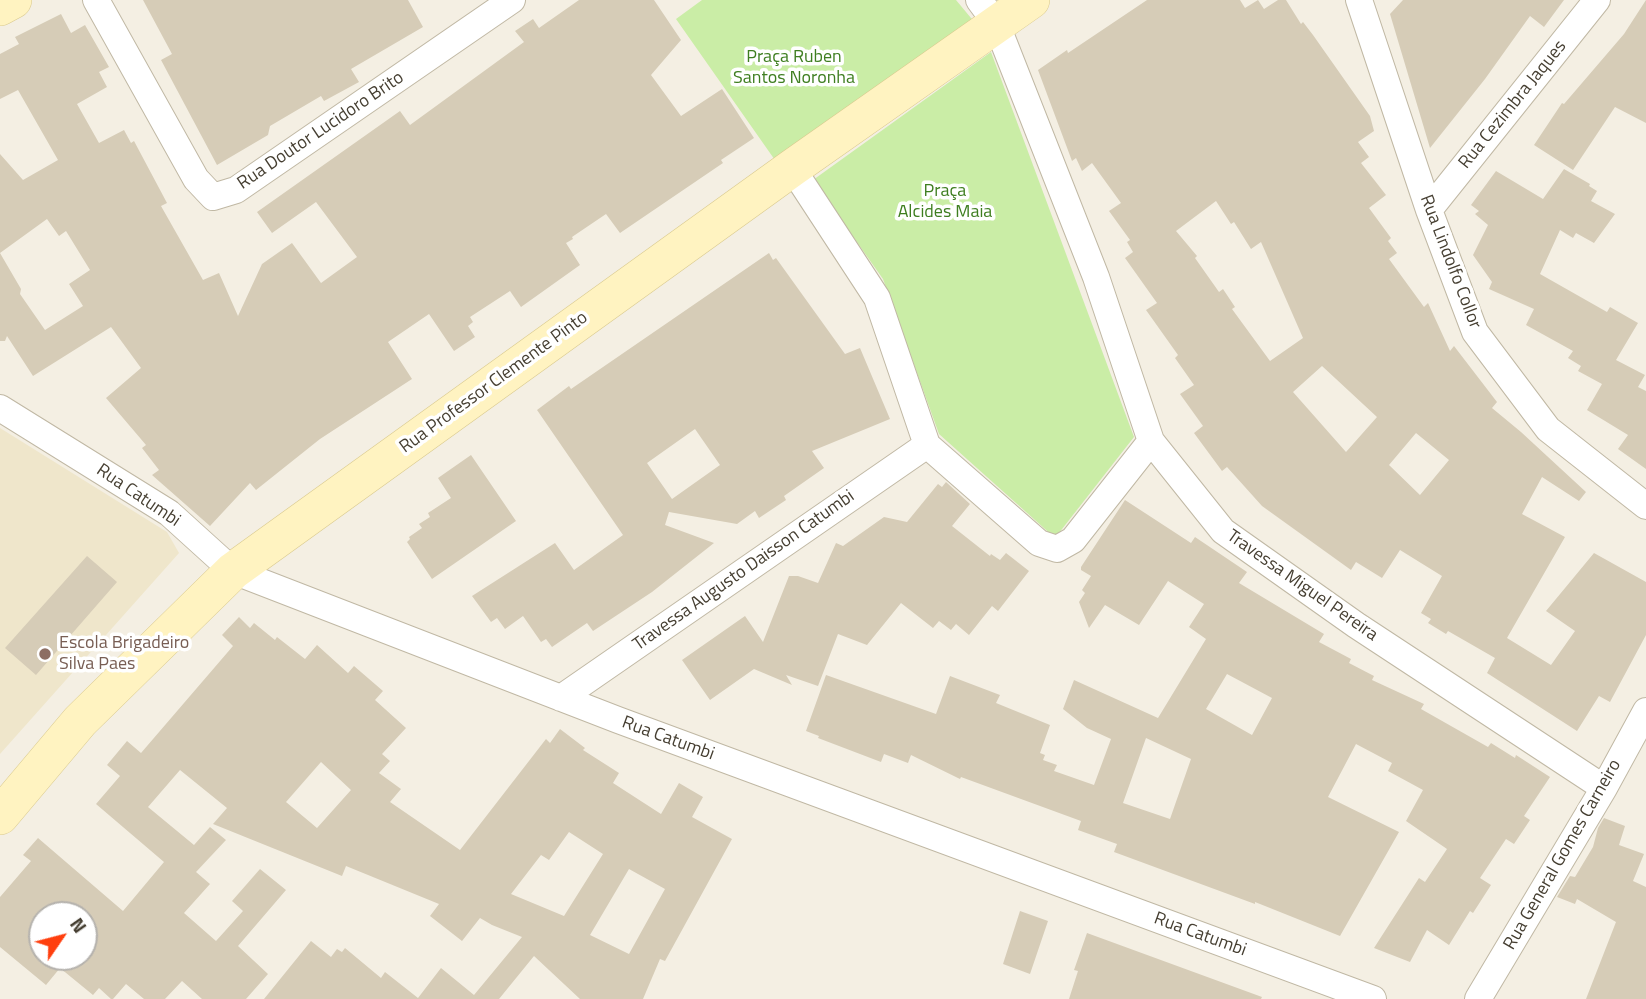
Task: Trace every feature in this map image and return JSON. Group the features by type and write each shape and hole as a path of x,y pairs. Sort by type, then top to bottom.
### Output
{"street":[{"path":"0,8 13,0"},
{"name":"Rua Doutor Lucidoro Brito","path":"96,0 196,180 213,197 236,190 512,0"},
{"name":"Rua Professor Clemente Pinto","path":"0,816 80,722 233,571 792,168 987,11 1031,0"},
{"name":"Rua Lindolfo Collor","path":"1359,0 1429,211 1475,332 1548,429 1646,506"},
{"name":"Rua Cezimbra Jaques","path":"1429,211 1597,0"},
{"name":"Travessa Miguel Pereira","path":"987,11 1096,277 1151,441 1223,531 1356,625 1604,788"},
{"path":"792,168 877,298 927,444 1039,542 1057,549 1073,540 1151,441"},
{"name":"Rua Catumbi","path":"0,408 169,513 233,571 561,698 1373,999"},
{"name":"Travessa Augusto Daisson Catumbi","path":"561,698 927,444"},
{"name":"Rua General Gomes Carneiro","path":"1479,999 1604,788 1646,711"}],"shaded area":[{"name":"Escola Brigadeiro Silva Paes","path":"0,428 167,532 179,553 0,754"}],"green space":[{"name":"Praça Ruben Santos Noronha","path":"702,0 956,0 976,24 777,163 676,19"},
{"name":"Praça Alcides Maia","path":"991,52 1134,437 1055,538 939,434 883,279 813,180"}],"building":[{"path":"143,0 408,0 423,27 351,69 359,82 324,101 321,96 270,126 268,135 217,165 161,60 172,54"},
{"path":"579,0 654,0 681,40 651,75 681,116 722,89 754,138 721,160 723,163 620,233 606,214 572,237 573,239 566,243 580,265 521,307 510,291 470,317 473,322 468,326 475,337 454,351 429,314 388,342 412,379 320,439 256,490 250,483 210,526 152,475 159,470 142,448 146,445 106,398 141,368 111,327 33,376 7,336 5,341 0,341 0,253 0,154 23,180 58,160 18,90 0,99 0,54 19,44 15,37 61,14 71,33 85,25 109,67 99,72 107,87 77,104 99,143 124,130 131,143 134,141 167,203 161,206 203,280 219,273 238,316 262,264 292,243 321,283 357,257 316,202 272,233 257,212 400,111 410,125 524,42 515,31 533,19 539,28","holes":["47,219 59,236 66,231 90,270 69,284 83,306 45,330 20,294 21,289 0,253"]},
{"path":"1147,0 1240,0 1245,8 1258,0 1264,9 1278,0 1286,0 1301,24 1303,22 1313,35 1370,116 1374,131 1358,142 1369,157 1361,163 1386,195 1369,208 1391,238 1388,241 1397,253 1389,259 1424,307 1428,303 1450,351 1454,346 1497,402 1492,408 1586,492 1579,501 1542,477 1522,514 1565,537 1507,638 1551,665 1575,631 1546,611 1594,553 1646,582 1646,635 1610,702 1599,696 1577,731 1487,673 1495,658 1448,631 1446,634 1428,623 1431,619 1421,613 1442,576 1400,550 1382,578 1356,562 1351,570 1262,506 1227,467 1222,471 1194,433 1203,426 1180,394 1194,385 1175,358 1178,355 1146,310 1157,303 1125,258 1133,252 1127,242 1130,240 1109,211 1121,203 1092,163 1082,171 1076,158 1072,161 1038,70 1067,50 1068,53","holes":["1216,201 1231,224 1234,222 1251,249 1261,242 1303,338 1270,361 1232,309 1235,307 1223,289 1219,292 1195,258 1197,256 1176,231","1322,366 1377,417 1346,452 1293,392","1416,433 1449,460 1420,495 1389,465"]},
{"path":"1403,0 1564,0 1544,27 1530,16 1485,79 1430,148 1390,14"},
{"path":"1646,0 1646,123 1615,107 1573,170 1534,145 1562,103 1564,104 1624,34"},
{"path":"1564,169 1597,191 1591,201 1615,214 1594,243 1576,233 1573,238 1560,230 1540,274 1607,312 1610,307 1638,323 1616,360 1645,375 1638,387 1646,391 1646,469 1618,449 1628,435 1587,410 1602,384 1578,371 1581,366 1568,358 1573,351 1526,325 1534,309 1489,289 1492,282 1473,255 1488,225 1475,214 1479,211 1471,205 1496,171 1543,199"},
{"path":"769,253 773,260 776,258 845,354 860,348 890,419 812,451 824,468 784,496 786,500 759,518 755,511 737,524 669,512 665,525 714,543 652,592 593,631 587,623 552,647 546,639 541,642 523,616 505,629 497,618 491,622 472,596 555,543 574,570 623,535 537,410 569,386 571,389","holes":["695,429 720,465 672,499 647,463"]},
{"path":"471,455 516,521 432,579 407,542 409,537 422,528 419,524 430,517 428,513 451,498 438,478"},
{"path":"946,482 970,504 952,526 990,556 991,554 1000,560 1006,553 1029,571 998,611 992,606 969,635 956,624 951,630 939,621 933,628 901,603 867,645 838,634 818,686 786,675 792,685 754,669 710,700 682,660 745,616 763,642 789,576 798,576 818,583 836,543 843,546 884,517 907,522 938,484 942,487"},
{"path":"1125,500 1191,543 1195,537 1247,572 1239,583 1324,634 1319,642 1351,659 1349,663 1374,676 1372,680 1424,704 1421,709 1488,747 1491,743 1515,758 1516,755 1550,777 1524,816 1530,820 1514,844 1506,839 1480,878 1491,885 1473,913 1470,911 1449,945 1427,930 1410,962 1374,948 1419,878 1425,882 1447,849 1406,821 1423,790 1388,771 1392,763 1356,744 1328,797 1399,832 1340,936 1255,902 1114,852 1117,844 1078,830 1081,821 961,777 960,779 911,755 908,763 884,754 881,762 806,731 826,675 936,714 950,676 1000,695 996,703 1050,725 1040,753 1045,755 1043,760 1057,765 1054,771 1094,785 1111,739 1087,728 1063,709 1074,680 1158,718 1206,639 1189,627 1204,604 1168,581 1139,625 1105,605 1089,628 1079,602 1085,593 1082,590 1091,576 1081,570","holes":["1227,674 1272,698 1252,735 1206,709","1146,738 1191,759 1170,819 1123,803"]},
{"path":"87,556 117,582 36,675 5,648"},
{"path":"239,617 250,628 254,623 275,640 277,637 305,659 317,645 348,673 354,666 383,691 375,700 406,728 382,754 390,761 379,773 401,789 390,802 460,850 546,739 550,743 560,729 585,748 583,750 619,773 613,783 661,814 679,783 703,797 692,817 732,839 665,961 660,959 643,999 580,999 534,956 499,999 264,999 311,941 331,957 337,949 342,952 345,948 381,978 385,972 418,998 441,968 474,995 522,937 480,918 462,941 430,916 439,904 346,866 342,876 213,824 227,808 180,770 148,807 194,845 210,827 226,840 196,872 210,884 184,913 216,941 243,911 232,901 260,869 286,890 238,946 268,974 246,999 202,999 182,981 165,999 144,999 126,984 113,999 99,988 93,995 64,971 98,971 98,901 28,901 28,970 0,947 0,897 31,861 23,855 38,838 123,911 164,862 96,804 120,776 107,765 127,741 141,753 233,646 222,635","holes":["321,762 351,790 317,828 286,802","569,832 603,854 564,916 511,894 541,855 549,860","629,869 665,889 629,954 590,935"]},
{"path":"1604,818 1625,826 1619,845 1644,854 1633,881 1646,887 1646,999 1586,999 1616,922 1577,899 1575,904 1557,897 1570,876 1575,877 1593,847"},
{"path":"1020,911 1048,921 1030,974 1003,964"},
{"path":"1087,933 1262,997 1069,999 1078,971 1074,970"},
{"path":"29,971 58,971 46,985"}],"place":[{"name":"Escola Brigadeiro Silva Paes","path":"45,654"}]}
